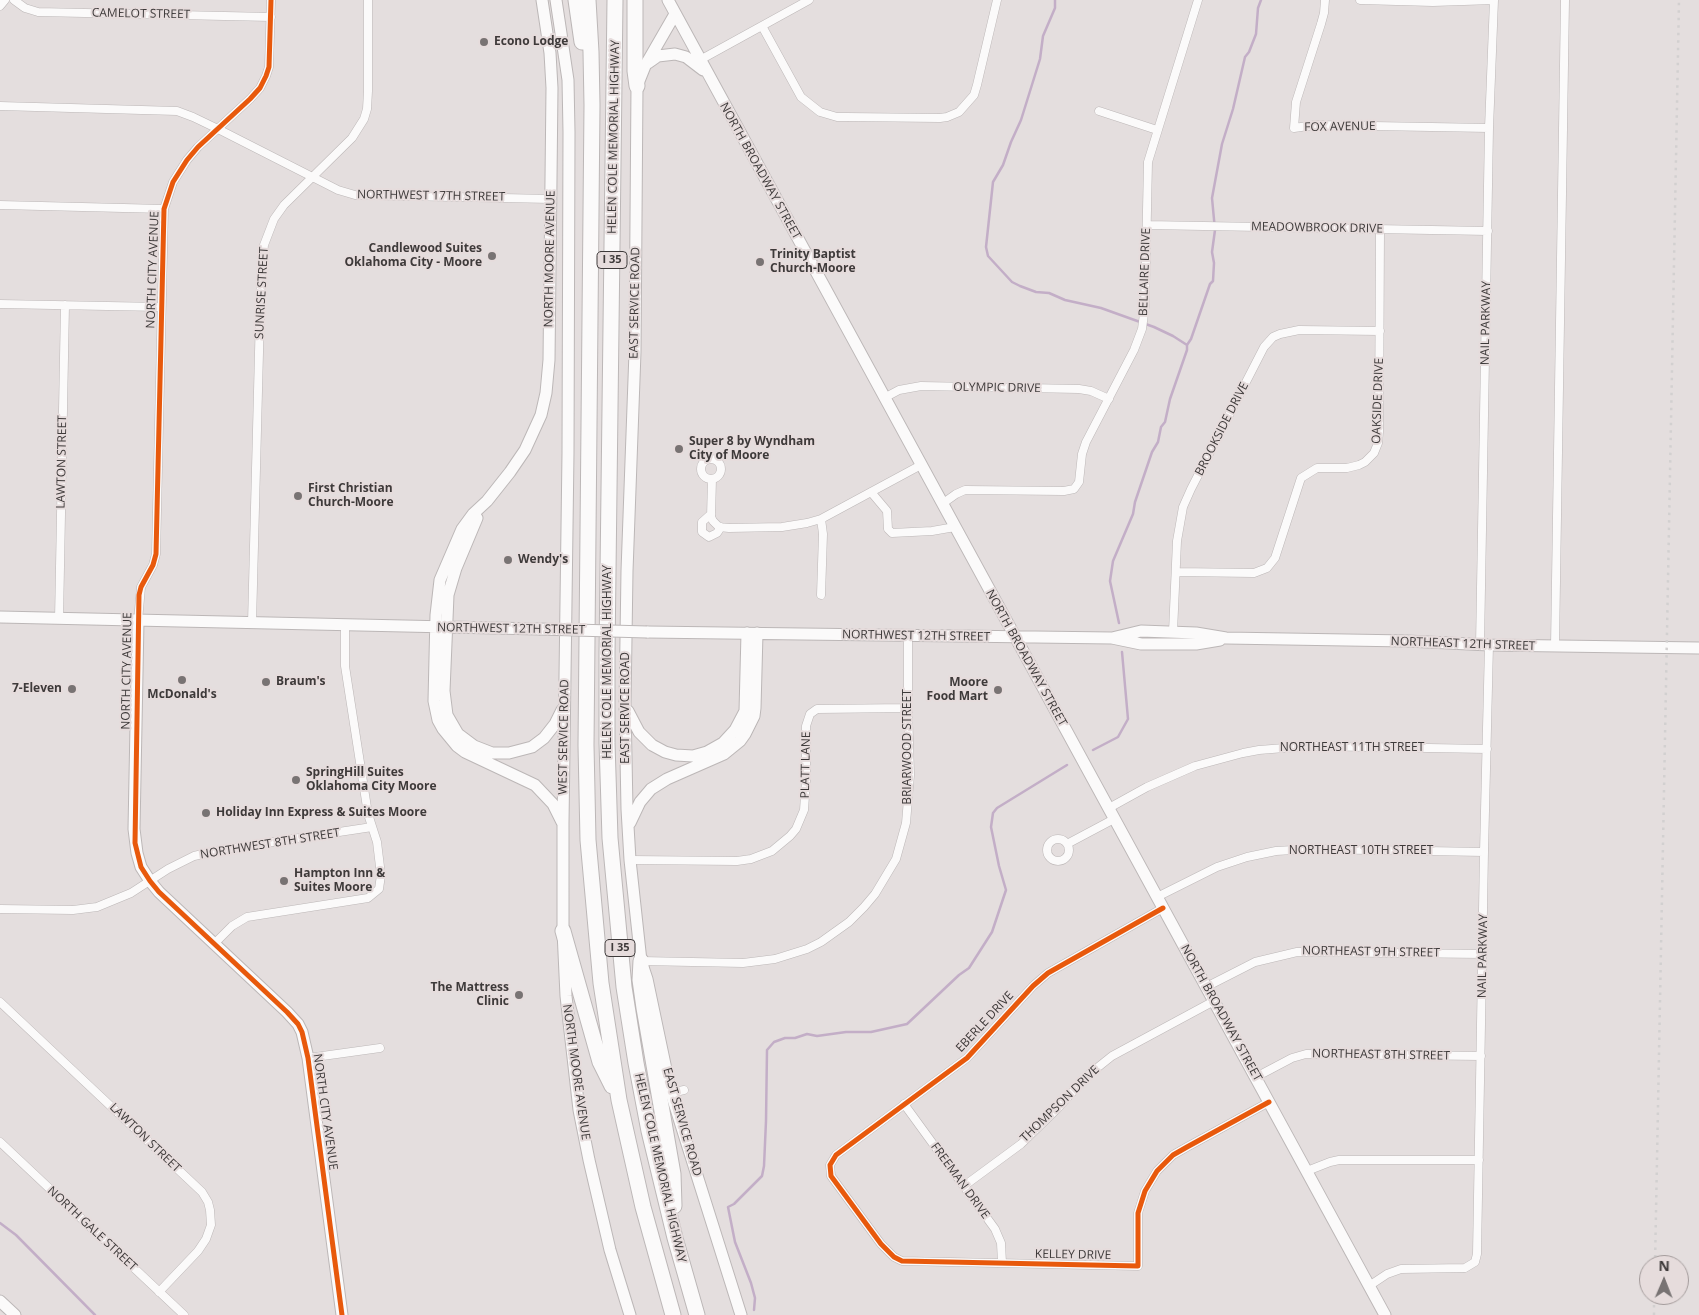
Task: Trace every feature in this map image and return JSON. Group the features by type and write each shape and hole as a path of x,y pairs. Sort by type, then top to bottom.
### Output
{"highway":[{"path":"576,0 592,105"},
{"name":"HELEN COLE MEMORIAL HIGHWAY","path":"588,0 592,105 586,745 588,840 601,983 619,1100 643,1207 673,1315"},
{"name":"HELEN COLE MEMORIAL HIGHWAY","path":"615,0 607,645 607,743 610,838 623,978 636,1063 649,1131 675,1238 697,1315"},
{"path":"635,0 635,70 638,86"},
{"path":"563,931 600,1062 619,1100"},
{"path":"641,961 640,980 644,1008 673,1174 675,1238"}],"main road":[{"name":"NORTH MOORE AVENUE","path":"440,628 437,596 440,580 462,529 473,514 487,501 525,450 538,422 545,398 549,360 552,88 550,53 542,0"},
{"name":"WEST SERVICE ROAD","path":"556,0 568,80 569,132 563,824"},
{"name":"NORTH BROADWAY STREET","path":"668,0 1385,1315"},
{"name":"EAST SERVICE ROAD","path":"675,14 645,66 638,86 635,352 627,572 625,705 628,830 641,961 647,979 671,1093 741,1315"},
{"path":"645,66 658,56 675,54 689,59 707,73"},
{"name":"NORTHWEST 12TH STREET","path":"0,618 648,632 1112,638"},
{"name":"NORTH CITY AVENUE","path":"138,621 135,843 142,867 150,882 294,1020 302,1032 308,1058 342,1315"},
{"path":"440,628 447,715 458,734 474,746 500,754 517,752 532,747 550,732 564,706"},
{"path":"440,628 434,701 438,720 443,729 449,738 465,752 535,785 553,804 563,824"},
{"name":"NORTHEAST 12TH STREET","path":"1112,638 1141,632 1196,632 1226,638 1407,641 1485,645 1699,648"},
{"path":"1173,632 1177,644"},
{"path":"625,705 639,732 657,748 676,755 685,756 700,754 715,748 731,736 740,723 744,711 752,633"},
{"path":"628,830 640,802 651,789 667,779 724,754 740,741 745,734 754,716 755,708 752,633"},
{"name":"NORTHEAST 12TH STREET","path":"1112,638 1141,644 1196,644 1226,638"},
{"name":"NORTH MOORE AVENUE","path":"563,824 563,931 568,1024 580,1110 598,1203 630,1315"},
{"path":"0,1301 15,1315"}],"street":[{"path":"0,6 5,0"},
{"name":"CAMELOT STREET","path":"14,0 25,8 38,12 271,17"},
{"name":"NORTH CITY AVENUE","path":"138,621 141,587 153,565 156,554 164,208 168,193 178,172 198,147 260,88 269,67 271,0"},
{"name":"SUNRISE STREET","path":"252,623 262,258 264,244 274,219 284,205 352,138 364,119 367,109 368,91 368,0"},
{"path":"700,60 809,0"},
{"path":"762,26 801,97 820,112 837,117 940,118 959,112 974,96 997,0"},
{"name":"BELLAIRE DRIVE","path":"942,504 965,490 1064,491 1074,489 1080,479 1082,454 1134,350 1142,329 1145,312 1147,168 1198,0"},
{"name":"FOX AVENUE","path":"1325,0 1324,13 1296,102 1294,128 1316,125 1489,128"},
{"path":"1360,0 1433,2 1494,0"},
{"name":"NAIL PARKWAY","path":"1369,1286 1387,1274 1401,1269 1459,1268 1472,1265 1478,1254 1487,749 1485,645 1489,128 1494,0"},
{"path":"1555,646 1565,0"},
{"name":"NORTHWEST 17TH STREET","path":"0,106 165,110 184,113 338,190 355,195 551,199"},
{"path":"1099,111 1157,130"},
{"path":"0,205 164,208"},
{"name":"MEADOWBROOK DRIVE","path":"1147,225 1488,231"},
{"name":"OAKSIDE DRIVE","path":"1176,572 1254,573 1267,568 1275,558 1301,478 1317,468 1347,468 1359,465 1374,453 1378,438 1380,229"},
{"path":"0,304 161,307"},
{"name":"LAWTON STREET","path":"59,619 65,305"},
{"name":"BROOKSIDE DRIVE","path":"1173,632 1179,528 1186,500 1264,347 1273,337 1299,330 1380,331"},
{"name":"OLYMPIC DRIVE","path":"884,398 907,387 922,386 1079,389 1092,391 1109,399"},
{"path":"712,479 711,514 713,521 720,527 782,527 821,519 921,465"},
{"path":"871,492 887,511 888,529 892,533 932,531 955,527"},
{"path":"711,514 702,522 702,532 709,537 717,534 720,527"},
{"path":"821,519 823,534 822,595"},
{"path":"214,944 232,926 247,917 368,898 380,890 381,875 377,842 368,814 345,666 345,626"},
{"name":"BRIARWOOD STREET","path":"641,961 730,964 764,962 807,949 821,942 849,922 875,894 896,859 902,841 908,810 910,775 908,636"},
{"name":"PLATT LANE","path":"630,860 737,861 751,859 772,852 796,829 804,810 806,791 806,726 810,714 817,708 908,708"},
{"name":"NORTHEAST 11TH STREET","path":"1108,808 1147,787 1196,766 1259,750 1310,746 1487,749"},
{"path":"1067,844 1114,818"},
{"name":"NORTHWEST 8TH STREET","path":"0,909 83,910 98,907 150,882 182,861 206,852 372,827"},
{"name":"NORTHEAST 10TH STREET","path":"1157,897 1217,867 1247,857 1276,851 1311,849 1484,852"},
{"name":"EBERLE DRIVE","path":"830,1162 841,1151 967,1058 1024,996 1048,973 1163,908"},
{"name":"NORTHEAST 9TH STREET","path":"1206,987 1255,962 1297,952 1483,954"},
{"name":"THOMPSON DRIVE","path":"964,1186 1026,1139 1087,1076 1112,1056 1214,1001"},
{"name":"LAWTON STREET","path":"0,1002 202,1192 208,1202 211,1218 210,1230 206,1239 198,1251 159,1292"},
{"path":"308,1058 380,1048"},
{"name":"NORTHEAST 8TH STREET","path":"1256,1077 1292,1058 1306,1054 1481,1056"},
{"path":"671,1093 684,1090"},
{"name":"KELLEY DRIVE","path":"830,1162 829,1171 835,1182 881,1244 894,1257 910,1262 1138,1266 1138,1213 1145,1191 1157,1171 1169,1158 1269,1102"},
{"name":"FREEMAN DRIVE","path":"904,1104 1000,1236 1002,1263"},
{"name":"NORTH GALE STREET","path":"0,1142 184,1315"},
{"path":"1307,1171 1339,1160 1479,1160"}],"waterway":[{"path":"1055,0 1055,8 1043,36 1040,59 1021,120 1003,165 993,182 986,247 988,256 1012,282 1020,286 1036,292 1049,293 1065,300 1101,308 1154,327 1187,345"},
{"path":"1119,623 1110,581 1113,561 1133,514 1135,502 1152,452 1158,442 1161,427 1165,422 1170,399 1187,350 1187,345 1191,339 1210,284 1213,281 1214,263 1212,252 1215,230 1212,198 1222,144 1233,109 1245,57 1256,34 1258,8 1261,0"},
{"path":"1093,750 1118,737 1128,719 1122,652"},
{"path":"754,1310 755,1298 735,1242 728,1207 734,1204 762,1176 766,1121 767,1050 774,1042 785,1038 795,1038 807,1034 817,1036 846,1032 871,1032 907,1024 959,975 969,968 992,932 1006,890 991,827 993,813 997,808 1067,765"},
{"path":"0,1223 16,1235 95,1315"}],"railway":[{"path":"1655,1255 1679,0"},
{"path":"1654,1305 1654,1315"}],"cycle path":[{"path":"271,0 269,67 260,88 198,147 187,160 173,182 164,209 156,554 139,595 135,843 141,867 159,892 287,1012 298,1024 302,1032 308,1058 342,1315"},
{"path":"1163,908 1048,973 1033,986 967,1058 836,1155 830,1165 831,1176 881,1244 894,1257 902,1261 1138,1266 1138,1213 1145,1191 1157,1171 1173,1155 1269,1102"}],"place":[{"name":"Econo Lodge","path":"484,42"},
{"name":"Candlewood Suites Oklahoma City - Moore","path":"492,256"},
{"name":"Trinity Baptist Church-Moore","path":"760,262"},
{"name":"Super 8 by Wyndham City of Moore","path":"679,449"},
{"name":"First Christian Church-Moore","path":"298,496"},
{"name":"Wendy's","path":"508,560"},
{"name":"McDonald's","path":"182,680"},
{"name":"Braum's","path":"266,682"},
{"name":"7-Eleven","path":"72,689"},
{"name":"Moore Food Mart","path":"998,690"},
{"name":"SpringHill Suites Oklahoma City Moore","path":"296,780"},
{"name":"Holiday Inn Express & Suites Moore","path":"206,813"},
{"name":"Hampton Inn & Suites Moore","path":"284,881"},
{"name":"The Mattress Clinic","path":"519,995"}]}
